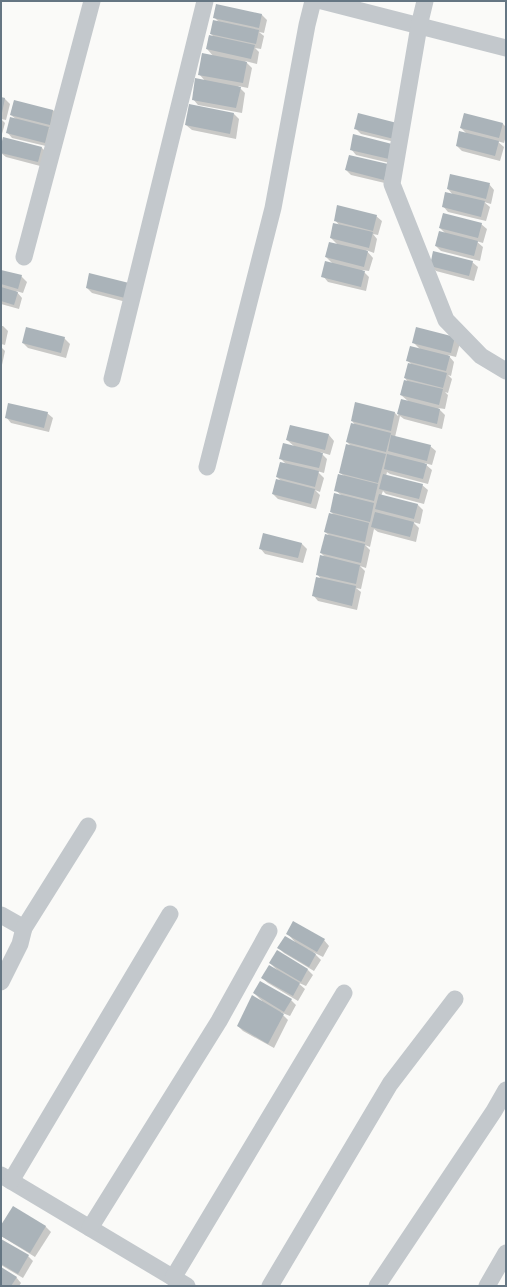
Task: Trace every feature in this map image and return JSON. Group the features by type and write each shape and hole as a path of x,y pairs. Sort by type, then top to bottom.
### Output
{"street":[{"path":"24,257 92,1"},
{"path":"112,379 205,1"},
{"path":"207,467 273,208 312,1"},
{"path":"322,1 506,48"},
{"path":"425,1 392,184 446,320 481,356 506,371"},
{"path":"1,982 20,944 24,928 88,826"},
{"path":"170,914 6,1178 180,1282 344,993"},
{"path":"1,916 24,928"},
{"path":"90,1228 219,1021 269,931"},
{"path":"270,1286 390,1084 455,999"},
{"path":"377,1286 494,1111 506,1090"},
{"path":"487,1286 506,1253"}],"building":[{"path":"216,4 262,14 259,28 213,18"},
{"path":"213,20 259,30 256,44 210,34"},
{"path":"209,35 255,45 251,59 206,49"},
{"path":"202,53 247,62 243,83 198,75"},
{"path":"195,78 241,87 236,108 192,100"},
{"path":"1,97 5,98 2,113 1,113"},
{"path":"14,100 53,110 50,125 10,115"},
{"path":"189,104 234,113 230,134 185,125"},
{"path":"358,113 397,123 394,139 354,129"},
{"path":"464,113 503,123 499,138 460,128"},
{"path":"10,117 49,127 45,143 6,133"},
{"path":"459,131 499,141 495,156 456,146"},
{"path":"353,134 392,144 389,159 350,150"},
{"path":"3,137 42,147 38,162 1,153"},
{"path":"349,155 388,164 384,180 345,170"},
{"path":"450,174 490,183 486,199 447,189"},
{"path":"445,192 485,201 481,217 442,207"},
{"path":"337,205 377,215 373,231 334,221"},
{"path":"443,213 482,223 478,238 439,228"},
{"path":"333,223 373,232 369,248 330,238"},
{"path":"439,231 478,241 474,256 435,246"},
{"path":"329,242 368,251 364,267 325,257"},
{"path":"433,251 473,261 469,276 430,266"},
{"path":"325,261 365,271 361,287 321,277"},
{"path":"1,270 22,275 18,289 1,284"},
{"path":"89,273 129,283 125,298 86,288"},
{"path":"1,287 18,292 14,305 1,301"},
{"path":"26,327 65,337 61,353 22,343"},
{"path":"416,327 455,337 451,353 412,343"},
{"path":"410,346 450,356 446,371 406,361"},
{"path":"408,363 447,373 443,388 404,378"},
{"path":"404,380 443,389 439,405 400,395"},
{"path":"401,399 440,409 437,424 397,414"},
{"path":"355,402 395,412 391,431 351,421"},
{"path":"8,403 48,412 44,428 5,418"},
{"path":"351,423 391,433 386,452 346,442"},
{"path":"290,425 329,434 325,450 286,440"},
{"path":"391,435 431,445 427,461 388,451"},
{"path":"283,443 323,453 319,468 279,459"},
{"path":"346,444 386,454 378,483 339,473"},
{"path":"387,454 427,464 423,479 384,469"},
{"path":"280,462 319,471 315,487 276,477"},
{"path":"338,474 378,484 374,501 334,491"},
{"path":"383,474 423,484 419,499 379,489"},
{"path":"276,479 315,489 311,504 272,494"},
{"path":"334,493 374,503 370,522 330,512"},
{"path":"379,494 418,504 414,519 375,509"},
{"path":"375,512 414,522 410,537 371,527"},
{"path":"329,513 369,523 365,542 324,532"},
{"path":"263,533 302,543 298,558 259,549"},
{"path":"325,534 365,544 361,563 320,553"},
{"path":"320,555 360,565 356,584 316,575"},
{"path":"316,577 356,586 352,606 312,596"},
{"path":"293,921 325,939 317,952 286,934"},
{"path":"285,936 316,954 309,967 277,948"},
{"path":"277,950 308,969 301,982 269,963"},
{"path":"269,965 300,983 293,996 261,978"},
{"path":"260,981 292,999 284,1012 253,993"},
{"path":"252,995 284,1014 268,1044 237,1026"},
{"path":"13,1206 46,1226 30,1253 1,1236 1,1225"},
{"path":"1,1239 29,1255 18,1274 1,1264"},
{"path":"1,1267 17,1277 11,1286 1,1286"}]}
